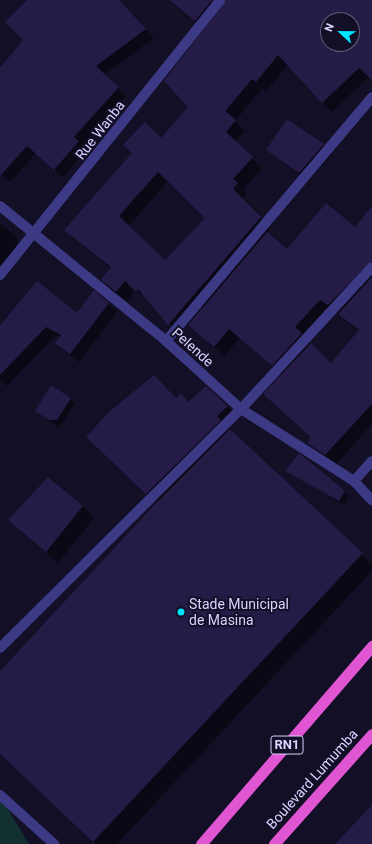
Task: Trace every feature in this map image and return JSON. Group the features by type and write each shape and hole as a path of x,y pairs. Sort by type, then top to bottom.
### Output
{"highway":[{"name":"RN1","path":"201,844 372,646"},
{"name":"Boulevard Lumumba","path":"274,844 372,734"}],"street":[{"name":"Rue Wanba","path":"0,275 35,235 220,0"},
{"path":"166,341 372,97"},
{"name":"Pelende","path":"0,206 166,341 241,409 354,481 372,500"},
{"path":"0,648 241,409 372,267"},
{"path":"354,481 372,461"},
{"path":"0,795 54,844"}],"green space":[{"path":"0,796 29,844 0,844"}],"building":[{"path":"27,0 119,0 146,29 96,66 119,87 74,137 79,141 54,170 27,146 0,176 0,68 23,40 5,22"},
{"path":"169,0 212,0 195,21"},
{"path":"226,0 372,0 372,80 359,68 322,103 278,55 256,82 252,79 225,111 236,120 226,132 253,157 233,179 238,183 233,189 261,217 168,325 138,289 136,292 125,281 116,292 101,280 111,267 64,230 132,153 123,145 145,122 161,138 188,107 164,81","holes":["158,172 205,218 165,260 119,216"]},
{"path":"287,119 324,144 299,173 266,150"},
{"path":"326,203 355,227 372,206 372,261 328,305 320,300 295,327 302,333 272,366 229,329 214,347 188,325 267,232 287,249"},
{"path":"372,277 372,404 325,455 307,443 311,437 263,394 311,343 331,363 359,330 338,314"},
{"path":"37,281 77,313 94,290 109,303 70,354 55,343 61,335 46,327 0,375 0,325"},
{"path":"154,375 176,398 181,393 188,402 206,386 228,406 217,416 221,420 146,494 86,437 109,412"},
{"path":"51,385 71,398 57,420 49,420 35,411"},
{"name":"Stade Municipal de Masina","path":"230,429 363,553 93,842 0,754 0,671 156,503"},
{"path":"299,453 345,491 339,501 285,471"},
{"path":"48,477 83,506 46,552 8,520"},
{"path":"372,805 372,844 335,844"}],"place":[{"name":"Stade Municipal de Masina","path":"181,612"}]}
